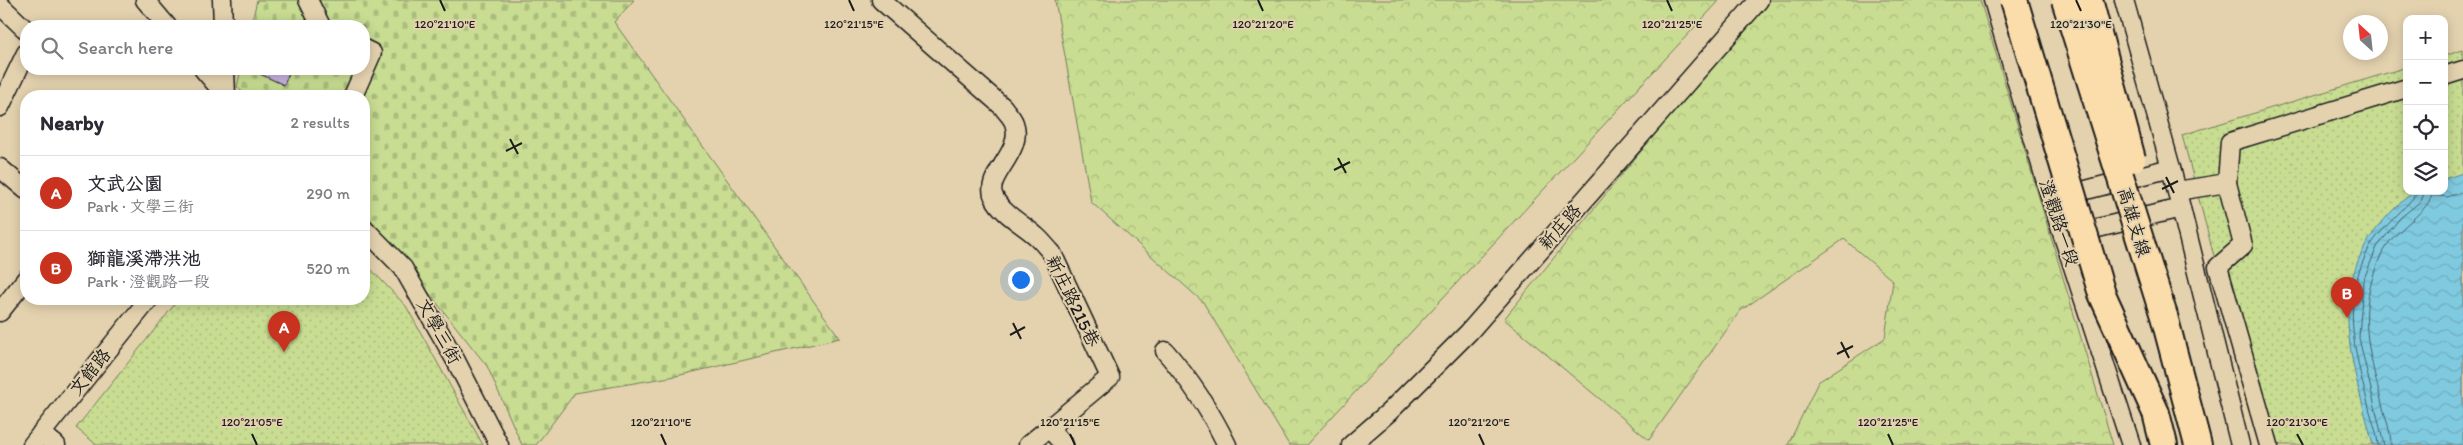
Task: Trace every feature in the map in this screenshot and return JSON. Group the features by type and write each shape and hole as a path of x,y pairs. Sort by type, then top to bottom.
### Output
{"highway":[{"path":"2014,0 2102,294 2156,413"},
{"name":"高雄支線","path":"2032,0 2164,445"},
{"name":"高雄支線","path":"2064,0 2164,316 2198,445"},
{"path":"2089,0 2143,199 2164,316"}],"street":[{"path":"145,0 162,20"},
{"path":"222,0 223,20"},
{"path":"308,0 318,20"},
{"name":"新庄路215巷","path":"881,0 1003,107 1014,122 1016,135 1013,150 992,184 993,196 1002,208 1038,238 1052,253 1110,377 1048,428"},
{"name":"新庄路","path":"1351,445 1389,412 1469,332 1759,0"},
{"name":"澄觀路一段","path":"1993,0 2051,199 2131,445"},
{"path":"2124,0 2182,208 2240,445"},
{"path":"0,6 20,24"},
{"path":"0,107 20,65"},
{"path":"2448,75 2463,70"},
{"path":"208,75 221,90"},
{"path":"225,75 226,90"},
{"path":"356,90 362,75"},
{"path":"2269,445 2218,267 2243,245 2227,183 2230,142 2403,89"},
{"path":"0,168 20,185"},
{"path":"2051,199 2171,168"},
{"path":"2177,191 2227,183"},
{"path":"2063,237 2182,208"},
{"name":"文學三街","path":"370,234 403,268 456,361 499,445"},
{"path":"0,312 20,287"},
{"name":"文館路","path":"37,439 144,305"},
{"path":"1165,351 1189,379 1227,445"},
{"path":"1028,445 1048,428 1064,445"},
{"path":"37,439 56,445"}],"green space":[{"path":"257,0 634,0 614,22 840,338 676,376 575,393 536,445 522,445 487,366 370,219 370,90 240,90 237,87 240,75 370,75 370,20 252,20"},
{"path":"1055,0 1720,0 1306,445 1289,445 1203,302 1091,202"},
{"path":"1764,0 1980,0 2113,445 1788,445 1818,382 1885,338 1893,281 1844,239 1740,311 1649,440 1504,319"},
{"path":"2463,50 2463,445 2264,445 2182,135 2403,68 2403,195 2448,195 2448,55"},
{"path":"370,268 406,306 483,445 97,445 76,428 174,305 370,305"}],"water":[{"path":"2463,173 2463,445 2373,445 2358,387 2348,330 2348,302 2353,274 2365,247 2383,221 2399,204 2409,195 2448,195 2448,178"}],"building":[{"path":"262,75 288,75 284,85"}],"place":[{"name":"獅龍溪滯洪池","path":"2347,318"},
{"name":"文武公園","path":"284,352"}]}
